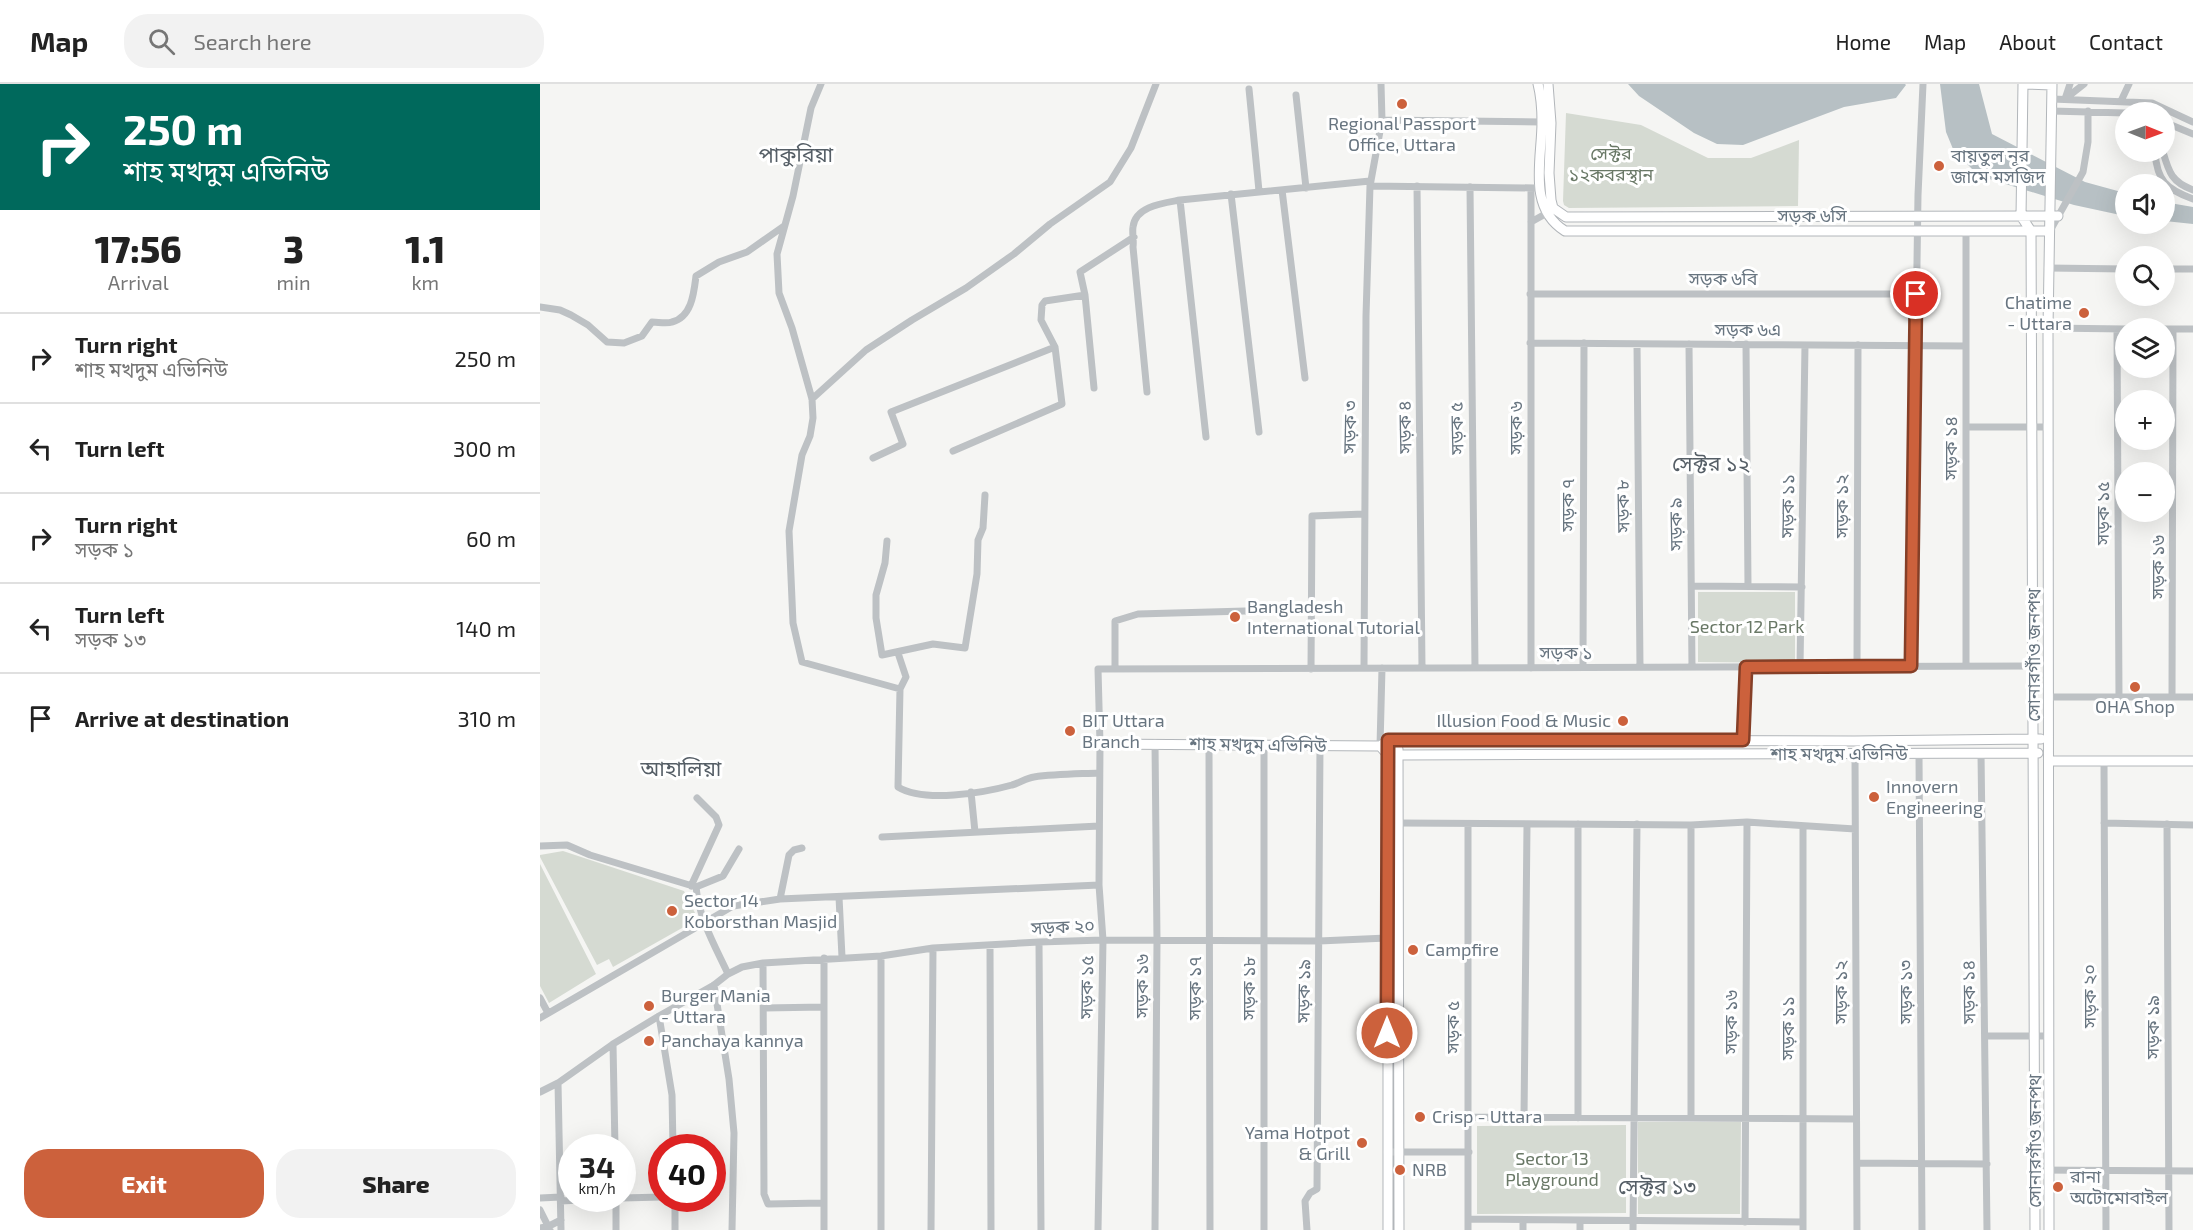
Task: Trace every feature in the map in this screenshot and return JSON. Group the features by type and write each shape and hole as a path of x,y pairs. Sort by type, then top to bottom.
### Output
{"street":[{"path":"821,84 811,108 793,196 777,254 779,293 792,328 812,399 813,418 810,436 802,454 789,531 794,623 802,662 900,689"},
{"path":"812,399 866,350 966,288 1014,254 1050,224 1110,183 1131,148 1156,84"},
{"name":"সড়ক ৩","path":"1364,668 1364,514 1370,183 1382,120 1381,84"},
{"path":"1539,84 1542,122 1535,188 1541,200 1556,216"},
{"path":"1548,84 1551,123 1550,187 1556,216"},
{"path":"1911,666 1917,216 1923,84"},
{"path":"2031,231 2021,216 2020,201 2022,111 2025,84 2052,85"},
{"path":"2065,99 2070,84"},
{"path":"2065,99 2084,84"},
{"path":"2121,101 2129,84"},
{"name":"সোনারগাঁও জনপথ","path":"2049,1230 2048,268 2049,231 2054,216 2050,204 2052,85"},
{"path":"1249,89 1259,191"},
{"path":"1296,95 1306,188"},
{"path":"2052,99 2152,103 2193,122"},
{"path":"2051,111 2115,112"},
{"path":"2054,216 2079,182 2083,172 2088,142 2088,111"},
{"path":"1382,120 1542,122"},
{"path":"2175,127 2193,134"},
{"path":"2156,162 2163,182 2170,190 2193,199"},
{"path":"2166,162 2171,176 2176,182 2193,190"},
{"path":"1147,392 1132,226 1139,214 1156,204 1259,191 1370,183 1535,188"},
{"name":"সড়ক ৪","path":"1417,186 1422,668"},
{"name":"সড়ক ৫","path":"1470,187 1475,668"},
{"name":"সড়ক ৬","path":"1531,668 1530,294 1531,222 1535,188"},
{"path":"1282,190 1305,378"},
{"path":"1231,194 1259,432"},
{"path":"1180,200 1206,436"},
{"path":"1531,222 1556,216"},
{"name":"সড়ক ৬সি","path":"1556,216 2054,216"},
{"name":"সড়ক ৬সি","path":"1556,216 1565,231 2049,231"},
{"path":"1676,217 1676,231"},
{"path":"540,307 561,310 571,315 588,325 607,342 624,343 642,336 652,322 673,322 682,317 689,308 696,276 719,262 747,252 784,226"},
{"name":"সড়ক ১৪","path":"1966,231 1966,666"},
{"name":"সোনারগাঁও জনপথ","path":"2031,231 2035,1230"},
{"path":"1094,388 1085,295 1080,272 1134,237"},
{"path":"2048,268 2115,269"},
{"path":"2175,269 2193,269"},
{"name":"সড়ক ৬বি","path":"1530,294 1916,294"},
{"path":"953,451 1062,404 1055,347 1041,320 1041,305 1045,301 1085,295"},
{"path":"2048,328 2115,329"},
{"path":"2175,329 2193,329"},
{"name":"সড়ক ৬এ","path":"1530,343 1966,346"},
{"name":"সড়ক ৭","path":"1583,668 1584,344"},
{"name":"সড়ক ৮","path":"1637,344 1640,667"},
{"name":"সড়ক ৯","path":"1689,344 1692,667"},
{"path":"1746,344 1748,586"},
{"name":"সড়ক ১১","path":"1800,667 1805,345"},
{"name":"সড়ক ১২","path":"1857,666 1858,345"},
{"path":"873,458 903,444 891,412 1055,347"},
{"name":"সড়ক ১৫","path":"2119,697 2121,378"},
{"name":"সড়ক ১৬","path":"2172,697 2173,378"},
{"path":"1966,426 2048,427"},
{"path":"887,541 885,563 876,595 876,618 882,655 933,644 965,648 977,573 978,540 983,528 985,495"},
{"path":"1311,669 1312,516 1364,514"},
{"path":"1692,586 1802,587"},
{"path":"1115,669 1115,621 1138,614 1311,609"},
{"path":"898,653 906,677 900,689 898,787 907,793 932,795 971,792 1017,784 1031,777 1099,773"},
{"name":"সড়ক ১","path":"1098,669 2034,666"},
{"path":"1743,740 1746,667"},
{"path":"1382,668 1384,743 1393,754 1398,824 1399,1230"},
{"name":"সড়ক ১৫","path":"1098,669 1099,885 1103,940 1098,1230"},
{"path":"2049,697 2193,697"},
{"name":"শাহ মখদুম এভিনিউ","path":"1100,744 1264,746 1384,743 1398,740 2049,739"},
{"path":"1388,1230 1387,938 1393,754 1398,740"},
{"path":"1756,740 1756,754"},
{"path":"1547,754 1548,741"},
{"path":"1892,741 1892,754"},
{"name":"সড়ক ১৬","path":"1155,743 1157,940 1155,1230"},
{"name":"সড়ক ১৭","path":"1209,745 1210,1230"},
{"name":"সড়ক ১৯","path":"1307,1230 1305,1201 1310,1193 1317,1189 1320,745"},
{"name":"সড়ক ১৮","path":"1264,746 1264,1230"},
{"name":"সড়ক ১৪","path":"1981,753 1987,1230"},
{"name":"শাহ মখদুম এভিনিউ","path":"1393,754 2034,753 2049,757 2104,761 2193,761"},
{"name":"সড়ক ১২","path":"1855,754 1857,1230"},
{"name":"সড়ক ১৩","path":"1919,754 1922,1230"},
{"name":"সড়ক ২০","path":"2104,761 2106,1230"},
{"path":"971,792 975,832"},
{"path":"697,798 716,817 719,825 694,887 703,922 728,974"},
{"path":"1398,824 1691,825 1747,822 1855,829"},
{"name":"সড়ক ১৬","path":"1745,1222 1747,822"},
{"path":"2104,823 2193,825"},
{"path":"1578,824 1578,1118"},
{"path":"1633,1230 1637,824"},
{"name":"সড়ক ১৯","path":"2167,824 2169,1230"},
{"name":"সড়ক ৫","path":"1468,825 1468,1230"},
{"path":"1524,1118 1527,825"},
{"path":"1691,825 1691,1117"},
{"path":"882,837 1099,826"},
{"name":"সড়ক ১১","path":"1803,826 1803,1226"},
{"path":"540,846 567,845 590,855 694,887 723,876 739,849"},
{"path":"780,899 789,855 794,850 802,848"},
{"path":"2035,870 2049,870"},
{"path":"540,1018 733,906 780,899 1099,885"},
{"path":"839,897 842,957"},
{"name":"সড়ক ২০","path":"540,1092 558,1083 613,1044 714,986 728,974 742,967 764,963 881,956 933,948 1039,942 1387,938"},
{"path":"1039,942 1041,1230"},
{"path":"990,946 991,1230"},
{"path":"931,1230 933,948"},
{"path":"881,956 881,1230"},
{"path":"824,958 824,1230"},
{"path":"764,963 766,1200 768,1204 823,1203"},
{"path":"714,986 729,1079 734,1133 732,1230"},
{"path":"540,998 548,1013"},
{"path":"764,1008 824,1007"},
{"path":"659,1016 672,1095 673,1134"},
{"path":"1985,1036 2048,1036"},
{"path":"613,1044 615,1134"},
{"path":"558,1083 559,1134"},
{"path":"1468,1117 1856,1119"},
{"path":"1387,1152 1469,1152"},
{"path":"1857,1163 1986,1164"},
{"path":"2035,1170 2193,1171"},
{"path":"540,1198 558,1199"},
{"path":"540,1210 550,1228"},
{"path":"561,1212 561,1230"},
{"path":"616,1230 617,1212"},
{"path":"675,1212 675,1230"},
{"path":"1468,1219 1745,1222 1803,1226"},
{"path":"540,1228 550,1228 561,1220"},
{"path":"1523,1220 1523,1230"},
{"path":"1580,1220 1580,1230"},
{"path":"1692,1221 1692,1230"}],"green space":[{"name":"সেক্টর ১২কবরস্থান","path":"1566,113 1641,125 1708,158 1751,158 1799,140 1798,206 1569,208 1564,205 1563,201"},
{"name":"Sector 12 Park","path":"1698,592 1795,592 1795,663 1698,662"},
{"path":"563,851 684,891 698,919 613,967 609,959 597,965 540,857 540,855"},
{"path":"540,864 596,974 549,1003 540,986"},
{"path":"1638,1122 1741,1122 1740,1214 1638,1214"},
{"name":"Sector 13 Playground","path":"1626,1125 1626,1213 1477,1214 1477,1126"}],"shaded area":[{"path":"1628,84 1906,85 1896,98 1844,107 1743,145 1717,144 1694,133 1639,96"},
{"path":"1940,84 1979,84 1992,134 2085,182 2115,190 2115,214 2074,205 1986,178 1972,169 1953,149 1946,132"},
{"path":"2175,204 2193,207 2193,224 2175,222"}],"place":[{"name":"Regional Passport Office, Uttara","path":"1402,104"},
{"name":"বায়তুল নূর জামে মসজিদ","path":"1939,166"},
{"name":"Chatime - Uttara","path":"2084,313"},
{"name":"Bangladesh International Tutorial","path":"1235,617"},
{"name":"OHA Shop","path":"2135,687"},
{"name":"Illusion Food & Music","path":"1623,721"},
{"name":"BIT Uttara Branch","path":"1070,731"},
{"name":"Innovern Engineering","path":"1874,797"},
{"name":"Sector 14 Koborsthan Masjid","path":"672,911"},
{"name":"Campfire","path":"1413,950"},
{"name":"Burger Mania - Uttara","path":"649,1006"},
{"name":"Panchaya kannya","path":"649,1041"},
{"name":"Crisp - Uttara","path":"1420,1117"},
{"name":"Yama Hotpot & Grill","path":"1362,1143"},
{"name":"NRB","path":"1400,1170"},
{"name":"রানা অটোমোবাইল","path":"2058,1187"}],"district":[{"name":"পাকুরিয়া","path":"796,155"},
{"name":"সেক্টর ১২","path":"1711,464"},
{"name":"আহালিয়া","path":"681,769"},
{"name":"সেক্টর ১৩","path":"1657,1187"}],"route":[{"path":"1387,1033 1388,740 1743,740 1746,667 1911,666 1916,294"}]}
